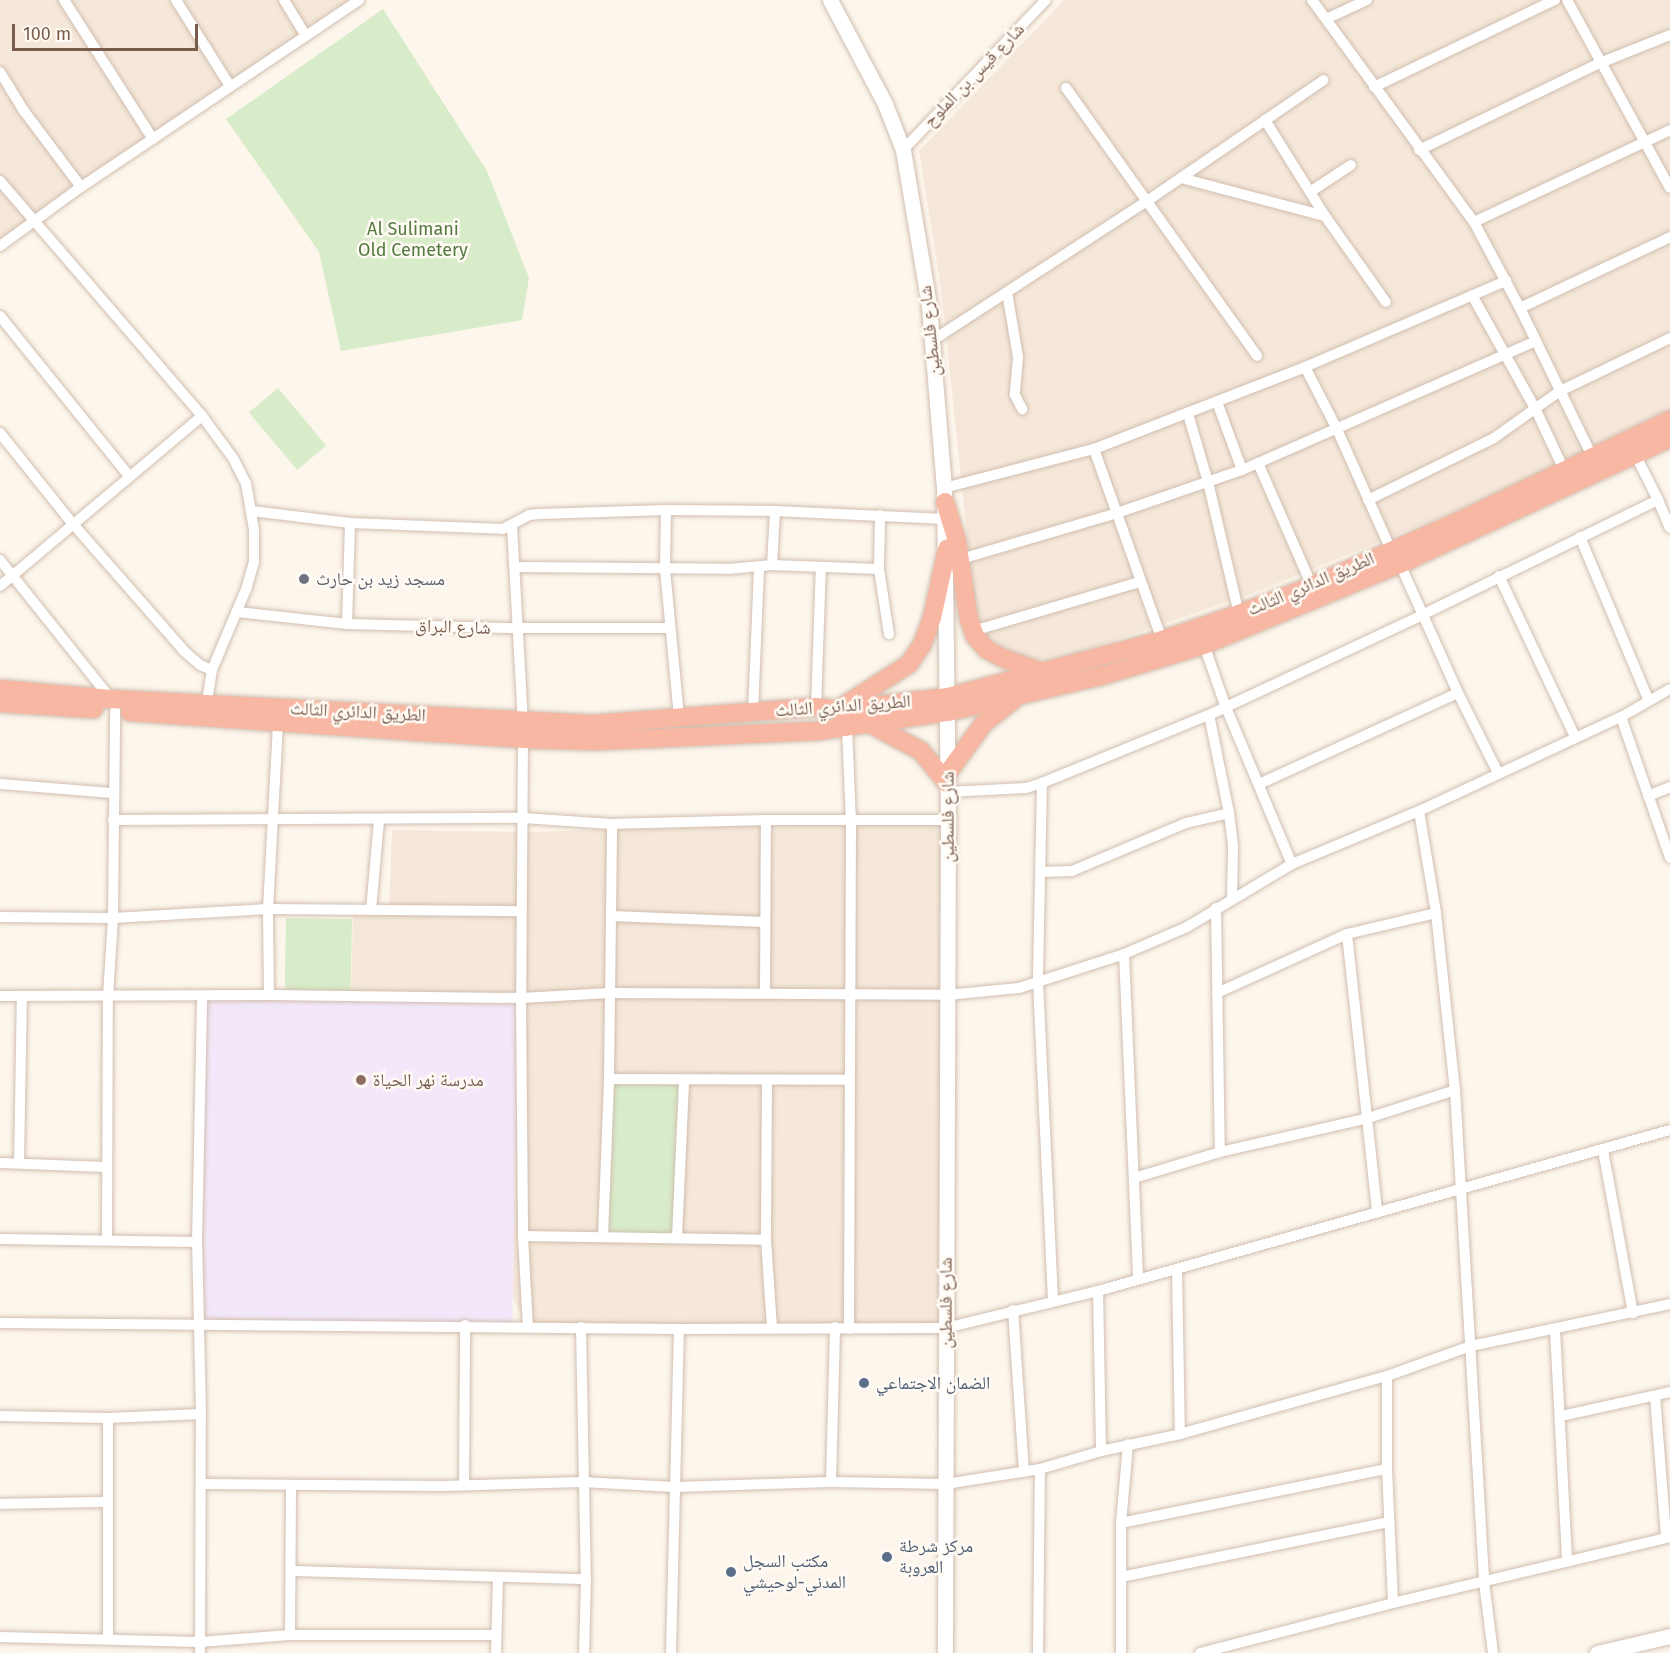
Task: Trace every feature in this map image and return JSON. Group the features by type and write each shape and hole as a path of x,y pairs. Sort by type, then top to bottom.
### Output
{"highway":[{"name":"الطريق الدائري الثالث","path":"0,703 207,704 523,730 613,741 817,731 847,727 948,704 1044,673 1162,640 1395,557 1592,456 1670,420"},
{"name":"الطريق الدائري الثالث","path":"0,689 113,705 278,722 523,730 816,707 838,710 1015,698 1204,645 1395,557 1670,438"},
{"path":"945,503 954,554 973,631 986,649 1005,659 1044,673"},
{"path":"838,710 909,664 922,645 954,554"},
{"path":"869,723 921,751 947,783 984,723 1015,698"}],"street":[{"path":"64,0 153,139"},
{"path":"176,0 230,87"},
{"path":"284,0 306,36"},
{"path":"0,246 81,187 358,0"},
{"name":"شارع فلسطين","path":"830,0 885,104 903,150 933,340 945,503"},
{"path":"1312,0 1419,150 1474,222 1520,308 1592,456"},
{"path":"1326,20 1367,0"},
{"path":"1374,87 1555,0"},
{"path":"1568,0 1600,63 1670,188"},
{"name":"شارع قيس بن الملوح","path":"903,150 1040,2"},
{"path":"1419,150 1600,63 1670,35"},
{"path":"0,72 24,111 81,187"},
{"path":"933,340 1147,201 1324,80"},
{"path":"1066,88 1257,356"},
{"path":"1265,120 1325,216 1386,302"},
{"path":"1474,222 1670,130"},
{"path":"1310,192 1351,165"},
{"path":"1181,178 1325,216"},
{"path":"0,181 202,416 233,458 246,483 252,511 254,562 237,612 212,670 207,704"},
{"path":"1520,308 1670,237"},
{"path":"252,511 350,523 503,529 529,515 539,514 666,510 880,515 945,503 1188,414 1506,281"},
{"path":"1007,292 1018,357 1015,395 1022,409"},
{"path":"1472,295 1535,408 1564,470"},
{"path":"0,316 129,476"},
{"path":"1368,500 1494,438 1560,391 1670,338"},
{"path":"954,554 1117,513 1208,483 1258,464 1336,427 1536,341"},
{"path":"1305,367 1336,427 1458,693 1498,773"},
{"path":"1217,402 1242,470"},
{"path":"1188,414 1208,483 1239,614"},
{"path":"0,586 202,416"},
{"path":"0,433 73,524 184,651 200,665 212,670"},
{"path":"1094,449 1162,640"},
{"path":"1635,454 1670,528"},
{"path":"1258,464 1312,586"},
{"path":"947,783 1026,788 1042,783 1209,715 1225,705 1422,615 1658,500"},
{"path":"666,510 665,569 679,718"},
{"path":"772,565 775,511"},
{"path":"880,515 879,569 889,634"},
{"path":"347,624 350,523"},
{"path":"512,526 523,730 521,998 523,1236 528,1327"},
{"path":"1580,537 1648,699"},
{"name":"شارع فلسطين","path":"945,1653 947,783 954,554"},
{"path":"0,560 113,705 113,918 108,996 107,1240"},
{"path":"516,567 665,569 759,568 772,565 879,569"},
{"path":"816,707 821,567"},
{"path":"753,712 759,568"},
{"path":"1499,576 1575,737"},
{"path":"973,631 1140,582"},
{"name":"شارع البراق","path":"237,612 347,624 516,628 670,628"},
{"path":"1204,645 1225,705 1292,864"},
{"path":"0,996 270,995 521,998 610,993 765,992 947,995 1019,988 1124,954 1187,927 1292,864 1419,811 1621,717 1648,699 1670,689"},
{"path":"1259,784 1458,693"},
{"path":"1209,715 1229,813 1233,848 1232,898"},
{"path":"1621,717 1670,858"},
{"path":"270,995 268,909 278,722"},
{"path":"847,727 851,822 848,1080 849,1329"},
{"path":"1042,783 1038,982 1053,1302"},
{"path":"0,784 113,794"},
{"path":"1648,796 1670,787"},
{"path":"1419,811 1436,913 1455,1090 1484,1582 1493,1653"},
{"path":"1041,872 1072,871 1186,823 1229,813"},
{"path":"113,820 523,818 612,824 766,820 851,822 948,820"},
{"path":"371,910 379,820"},
{"path":"765,992 766,820"},
{"path":"603,1237 609,1079 612,824"},
{"path":"1216,908 1220,1152"},
{"path":"0,917 113,918 268,909 522,911"},
{"path":"1217,993 1347,934 1436,913"},
{"path":"611,916 765,922"},
{"path":"1347,934 1377,1211"},
{"path":"1124,954 1138,1279"},
{"path":"200,1647 201,1414 197,1242 202,996"},
{"path":"18,1162 22,997"},
{"path":"609,1079 848,1080"},
{"path":"677,1237 684,1080"},
{"path":"767,1080 766,1240 772,1328"},
{"path":"1134,1178 1220,1152 1368,1118 1455,1090"},
{"path":"0,1323 465,1325 679,1329 946,1328 1098,1291 1670,1130"},
{"path":"1603,1150 1633,1313"},
{"path":"0,1163 106,1167"},
{"path":"523,1236 766,1240"},
{"path":"0,1239 197,1242"},
{"path":"1177,1269 1180,1434"},
{"path":"1098,1291 1101,1451"},
{"path":"201,1484 464,1485 582,1482 675,1487 831,1482 946,1484 1040,1469 1128,1444 1180,1434 1387,1376 1471,1346 1670,1304"},
{"path":"1013,1310 1024,1472"},
{"path":"464,1485 465,1325"},
{"path":"831,1482 835,1327"},
{"path":"581,1328 582,1482 586,1578 584,1653"},
{"path":"671,1653 679,1329"},
{"path":"1555,1330 1567,1562"},
{"path":"1387,1376 1387,1469 1393,1603"},
{"path":"1561,1416 1670,1392"},
{"path":"1200,1653 1213,1652 1393,1603 1668,1537 1655,1396"},
{"path":"0,1416 108,1418 201,1414"},
{"path":"108,1418 108,1638"},
{"path":"1121,1653 1121,1523 1128,1444"},
{"path":"1038,1653 1040,1469"},
{"path":"1121,1523 1387,1469"},
{"path":"290,1635 291,1485"},
{"path":"0,1504 108,1502"},
{"path":"1121,1577 1389,1522"},
{"path":"291,1571 586,1578"},
{"path":"496,1653 498,1577"},
{"path":"0,1637 108,1638 200,1647 290,1635 496,1635"},
{"path":"1597,1653 1670,1636"}],"shaded area":[{"path":"0,0 359,0 0,246"},
{"path":"1064,0 1670,0 1670,419 1593,455 1251,594 1051,662 1020,657 984,635 973,592 941,289 919,151"},
{"path":"948,821 946,1328 528,1327 351,992 353,912 389,912 392,830 524,832"},
{"path":"204,998 518,1003 512,1326 198,1321"}],"green space":[{"name":"Al Sulimani Old Cemetery","path":"383,9 487,171 529,278 522,320 341,351 319,252 226,119"},
{"path":"278,388 326,445 297,470 249,412"},
{"path":"286,918 352,919 351,991 285,990"},
{"path":"609,1079 684,1080 681,1238 606,1237"}],"place":[{"name":"مسجد زيد بن حارث","path":"304,579"},
{"name":"مدرسة نهر الحياة","path":"361,1080"},
{"name":"الضمان الاجتماعي","path":"864,1383"},
{"name":"مركز شرطة العروبة","path":"887,1557"},
{"name":"مكتب السجل المدني-لوحيشي","path":"731,1572"}]}
